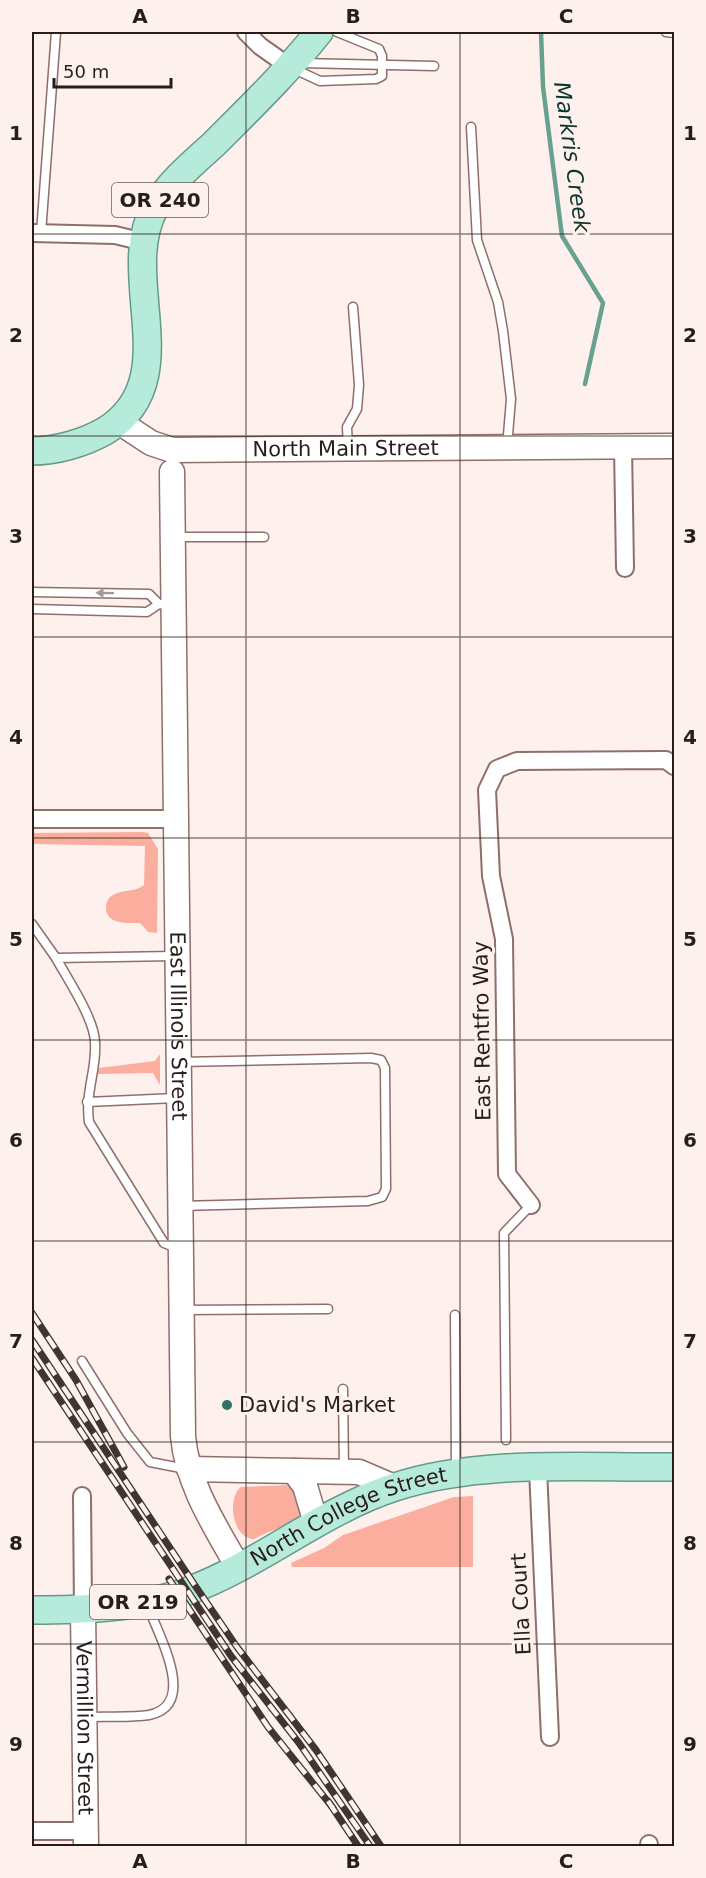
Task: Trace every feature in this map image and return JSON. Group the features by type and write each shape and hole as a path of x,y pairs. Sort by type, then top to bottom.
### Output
{"main road":[{"name":"OR 240","path":"32,451 74,445 119,422 133,403 148,363 144,242 154,209 162,196 293,65 319,32"},
{"name":"North College Street","path":"32,1610 83,1610 188,1591 238,1567 316,1523 394,1487 456,1474 538,1468 675,1467"}],"street":[{"path":"246,32 260,46 293,65"},
{"path":"36,233 115,235 144,242"},
{"name":"North Main Street","path":"119,422 152,443 172,450 675,446"},
{"path":"623,446 625,568"},
{"name":"East Illinois Street","path":"172,472 173,537 166,604 176,819 183,1436 189,1469 208,1514 238,1567"},
{"name":"East Rentfro Way","path":"531,1205 507,1174 504,939 491,876 487,790 497,768 517,761 670,763"},
{"path":"32,819 176,819"},
{"name":"Ella Court","path":"538,1468 550,1737"},
{"path":"189,1469 359,1472 394,1487"},
{"path":"294,1471 305,1486 316,1523"},
{"path":"82,1496 83,1610"},
{"name":"Vermillion Street","path":"83,1610 86,1839"},
{"path":"32,1831 86,1839"}],"lane":[{"path":"36,233 56,32"},
{"path":"293,65 320,81 376,79 382,76 383,65 379,49 337,32"},
{"path":"666,32 675,33"},
{"path":"293,65 434,66"},
{"path":"471,127 477,240 498,302 511,399 507,447"},
{"path":"348,448 347,427 357,409 359,386 353,307"},
{"path":"173,537 264,537"},
{"path":"32,592 149,594 166,604"},
{"path":"32,609 147,612 166,604"},
{"path":"32,924 56,958 88,1019 95,1040 87,1102 89,1122 156,1231 170,1247 181,1249"},
{"path":"56,958 178,956"},
{"path":"179,1062 370,1058 381,1060 385,1079 386,1189 382,1197 368,1201 181,1206"},
{"path":"87,1102 179,1098"},
{"path":"506,1440 504,1233 531,1205"},
{"path":"182,1310 328,1309"},
{"path":"455,1314 456,1474"},
{"path":"82,1361 128,1433 150,1462 189,1469"},
{"path":"343,1389 344,1472"},
{"path":"85,1717 149,1715 165,1708 174,1696 174,1679 146,1600"}],"shaded area":[{"path":"32,833 148,833 158,849 157,933 148,932 140,923 113,920 109,917 106,907 113,895 144,885 145,846 32,844"},
{"path":"160,1054 160,1085 153,1073 96,1074 99,1068 155,1061"},
{"path":"291,1485 304,1514 254,1539 241,1533 234,1518 233,1509 236,1493 241,1487"},
{"path":"473,1496 473,1567 292,1567 291,1563 324,1548 343,1535 454,1497"}],"waterway":[{"name":"Markris Creek","path":"541,32 543,87 562,236 603,303 585,384"}],"railway":[{"path":"32,1313 76,1380 124,1467"},
{"path":"32,1340 237,1647 316,1750 381,1846"},
{"path":"32,1358 231,1656 299,1743 370,1846"},
{"path":"169,1579 268,1727 333,1808"},
{"path":"328,1801 358,1846"}],"place":[{"name":"David's Market","path":"227,1405"}]}
